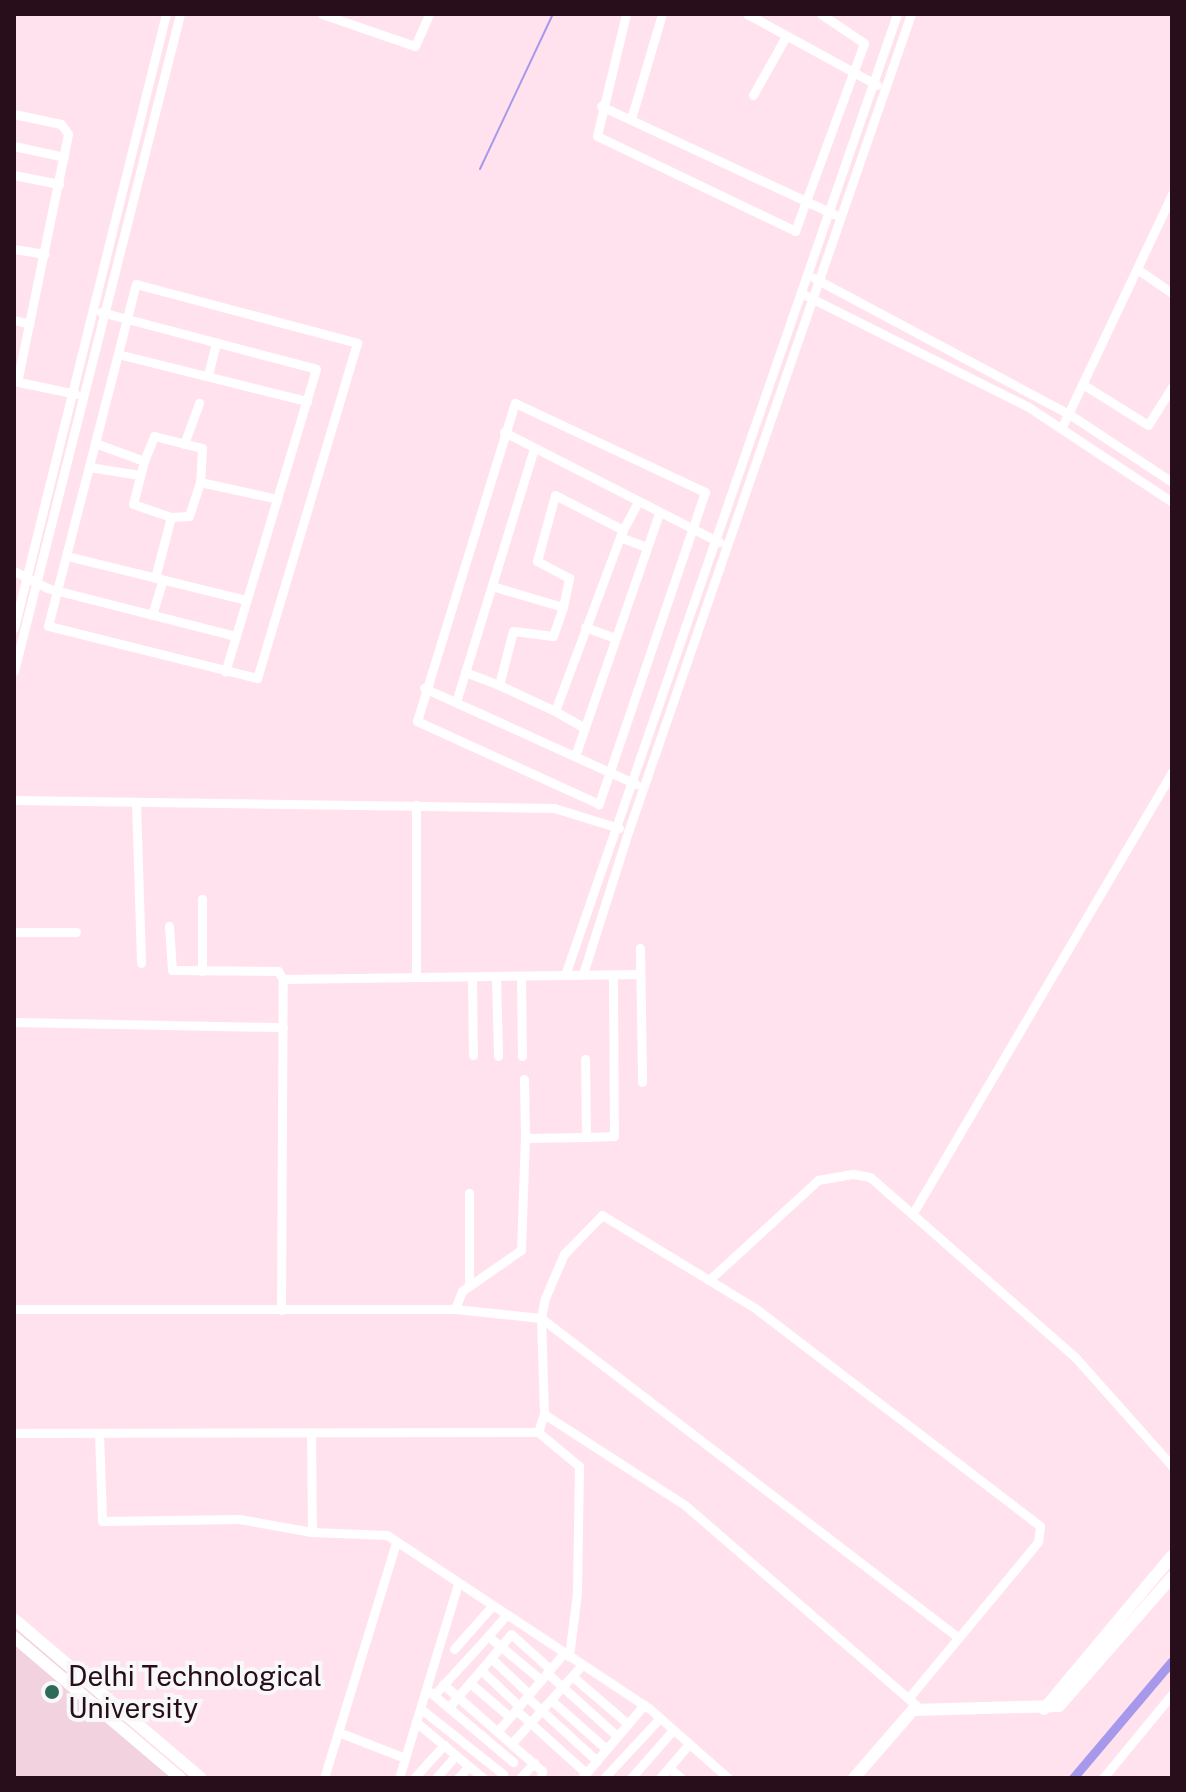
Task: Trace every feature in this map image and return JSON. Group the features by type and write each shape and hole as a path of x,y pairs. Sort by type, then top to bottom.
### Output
{"street":[{"path":"14,671 32,578 78,394 94,310 166,14"},
{"path":"78,394 105,312 180,14"},
{"path":"322,14 415,46 429,14"},
{"path":"626,14 601,106 599,139 794,231 854,74 863,39 821,14"},
{"path":"631,119 662,14"},
{"path":"747,14 785,38 885,88"},
{"path":"565,975 897,14"},
{"path":"583,974 628,832 911,14"},
{"path":"753,95 785,38"},
{"path":"601,106 841,217"},
{"path":"14,114 61,124 68,134 16,382 78,394"},
{"path":"14,146 64,157"},
{"path":"15,178 59,184"},
{"path":"1062,427 1171,198"},
{"path":"14,249 45,254"},
{"path":"1137,269 1172,293"},
{"path":"807,275 1069,414 1172,482"},
{"path":"137,283 357,343 259,675 253,679 48,626 118,354 137,283"},
{"path":"801,293 1062,427 1172,502"},
{"path":"94,310 315,368 225,672"},
{"path":"14,320 30,324"},
{"path":"208,375 216,342"},
{"path":"118,354 307,401"},
{"path":"1084,385 1148,425 1172,387"},
{"path":"518,402 703,489 695,531 611,772 596,804 421,727 417,721 424,688 504,432 518,402"},
{"path":"184,444 199,403"},
{"path":"504,432 727,546"},
{"path":"154,436 203,450 200,482 189,516 171,517 135,507 144,461 154,436"},
{"path":"95,443 144,461"},
{"path":"456,702 534,448"},
{"path":"89,467 139,475"},
{"path":"200,482 277,499"},
{"path":"499,685 513,631 553,636 563,607 569,578 537,561 555,495 646,547"},
{"path":"555,711 621,533 638,502"},
{"path":"575,756 659,513"},
{"path":"152,615 171,517"},
{"path":"67,556 246,600"},
{"path":"14,571 58,590 236,636"},
{"path":"14,628 32,578"},
{"path":"492,586 563,607"},
{"path":"585,627 615,638"},
{"path":"465,672 555,711 585,728"},
{"path":"424,688 644,788"},
{"path":"913,1213 1172,772"},
{"path":"14,800 554,808 628,832"},
{"path":"136,802 141,963"},
{"path":"416,805 416,977"},
{"path":"202,899 202,971"},
{"path":"169,926 170,968 278,971 283,979 281,1310"},
{"path":"14,932 76,932"},
{"path":"640,948 642,1082"},
{"path":"283,979 640,974"},
{"path":"525,1138 614,1136 613,975"},
{"path":"521,976 522,1056"},
{"path":"472,977 473,1055"},
{"path":"496,977 498,1056"},
{"path":"14,1022 283,1027"},
{"path":"585,1059 586,1137"},
{"path":"457,1303 469,1286 521,1250 524,1079"},
{"path":"709,1280 822,1178 870,1177 1075,1357 1172,1466"},
{"path":"469,1193 469,1286"},
{"path":"538,1432 544,1414 541,1318 564,1254 599,1215 784,1329 1040,1526 1038,1542 910,1696"},
{"path":"14,1309 281,1310 457,1303 541,1318 959,1638"},
{"path":"544,1414 686,1506 910,1696 919,1708"},
{"path":"14,1433 538,1432 579,1466 577,1593 567,1655 546,1674 498,1731"},
{"path":"99,1433 102,1521 239,1519 312,1532 384,1534 644,1705 728,1778"},
{"path":"311,1433 312,1532"},
{"path":"324,1778 396,1543"},
{"path":"1044,1709 1172,1556"},
{"path":"854,1778 908,1712 919,1708 1044,1709 1064,1703 1172,1577"},
{"path":"444,1745 414,1778 399,1777 416,1722 430,1692 458,1584"},
{"path":"454,1649 492,1606"},
{"path":"430,1692 443,1684 506,1615"},
{"path":"14,1619 201,1778"},
{"path":"449,1707 520,1624"},
{"path":"511,1634 546,1674"},
{"path":"488,1636 546,1674 617,1736"},
{"path":"14,1637 180,1778"},
{"path":"491,1658 597,1761"},
{"path":"512,1743 582,1665"},
{"path":"481,1670 515,1711"},
{"path":"572,1676 628,1724"},
{"path":"470,1683 530,1723 584,1776 644,1705"},
{"path":"443,1684 534,1763 542,1771 541,1778"},
{"path":"430,1692 513,1762"},
{"path":"1103,1778 1172,1694"},
{"path":"551,1700 606,1749"},
{"path":"421,1709 501,1776 522,1752"},
{"path":"604,1778 660,1718"},
{"path":"416,1722 481,1777"},
{"path":"631,1778 673,1730"},
{"path":"338,1732 405,1758"},
{"path":"660,1778 689,1744"},
{"path":"436,1778 456,1755"},
{"path":"520,1778 534,1763"},
{"path":"458,1778 469,1766"},
{"path":"669,1768 681,1778"}],"shaded area":[{"name":"Delhi Technological University","path":"14,1627 164,1756 190,1778 14,1778"}],"waterway":[{"path":"480,169 553,14"},
{"path":"1073,1778 1172,1661"}],"place":[{"name":"Delhi Technological University","path":"52,1692"}]}
